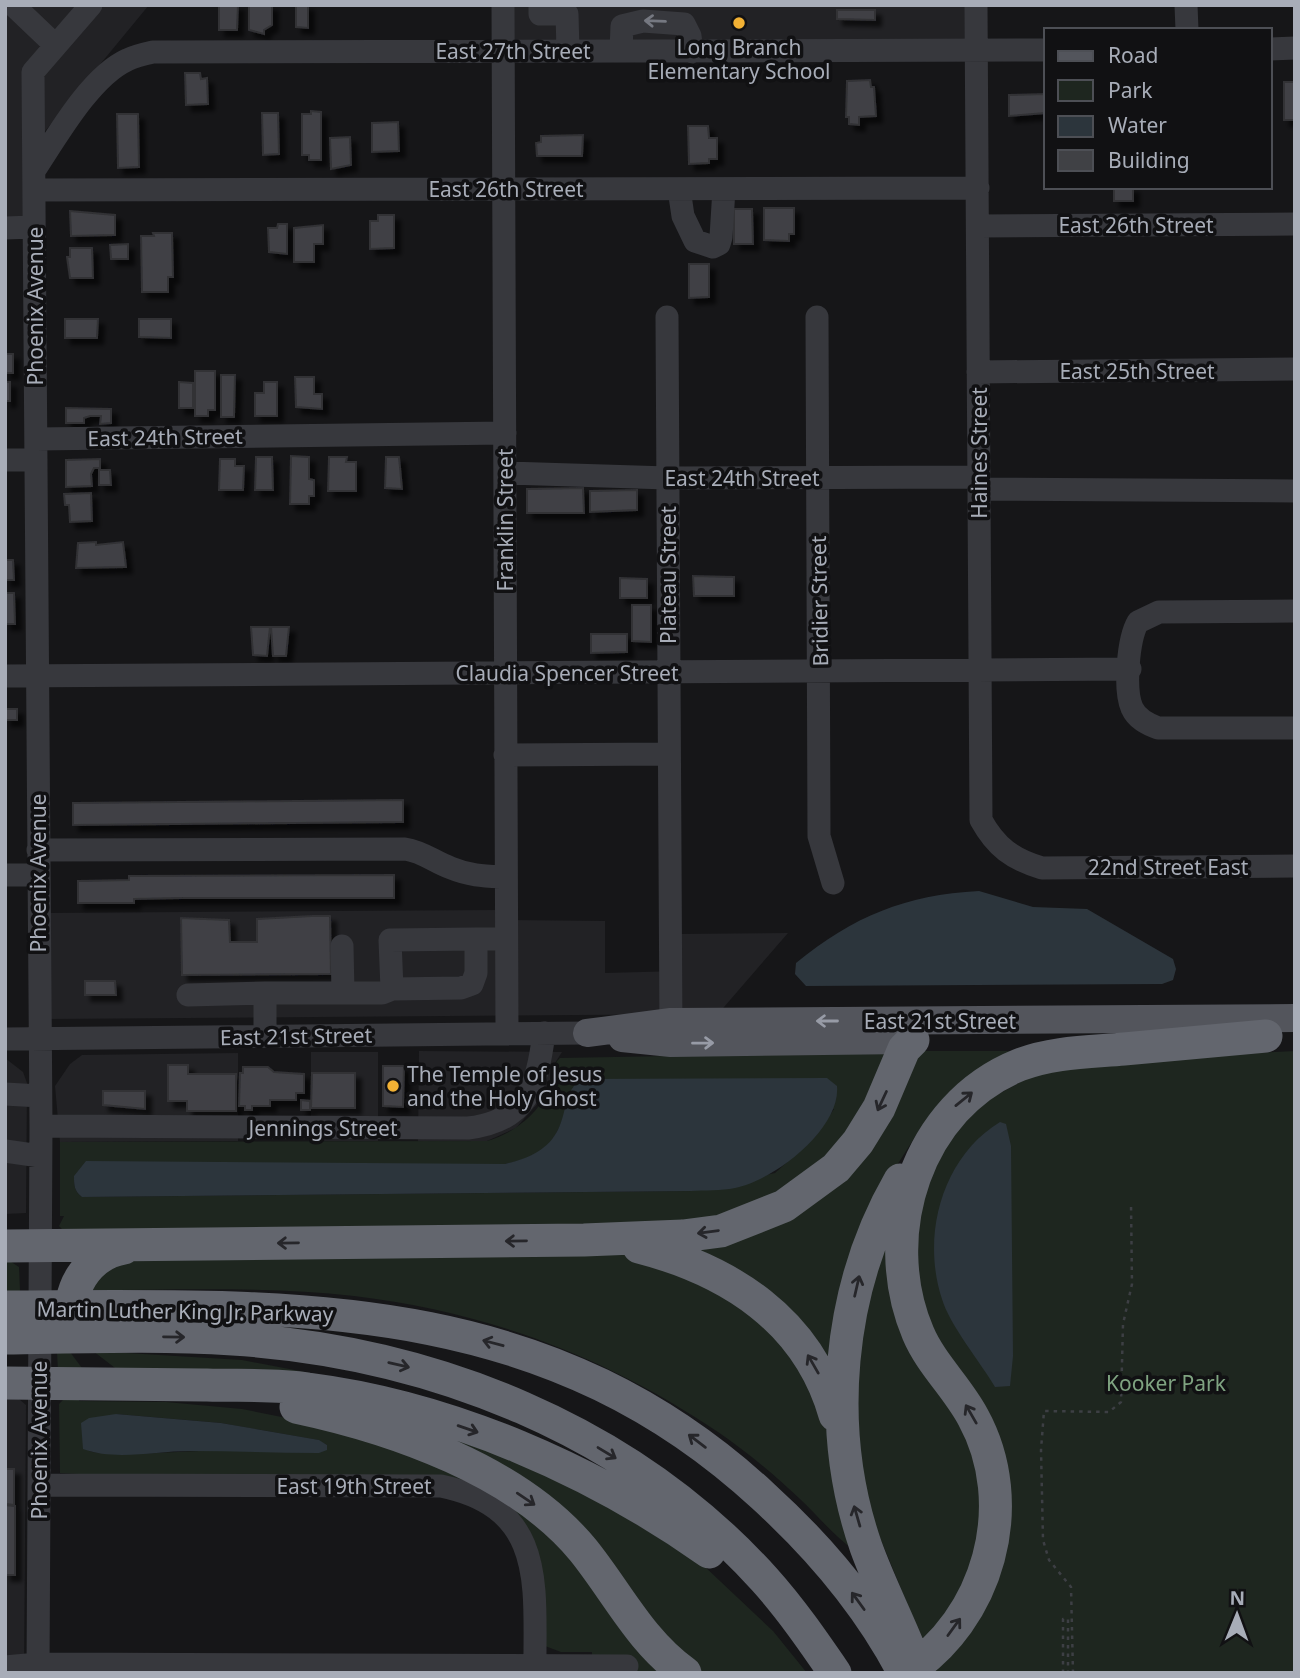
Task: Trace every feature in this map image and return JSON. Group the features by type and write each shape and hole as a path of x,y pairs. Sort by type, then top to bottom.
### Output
{"highway":[{"path":"932,1137 917,1170 901,1239 908,1304 919,1334 974,1417 984,1440 995,1474 996,1514 991,1549 981,1584 948,1635 906,1665 852,1499 845,1451 844,1363 860,1269 887,1202 909,1166 932,1137 963,1100 982,1085 1019,1065 1056,1055 1281,1036"},
{"path":"5,1246 584,1240 683,1236 721,1231 784,1206 836,1168 858,1142 879,1108 904,1049 913,1040"},
{"path":"584,1240 671,1255 734,1283 757,1301 805,1349 820,1376 845,1451"},
{"path":"144,1245 108,1251 87,1267 74,1298 72,1321 83,1356 95,1368 111,1379 136,1384 256,1400 329,1414 412,1441 460,1462 527,1499 568,1533 648,1639 685,1673"},
{"name":"Martin Luther King Jr. Parkway","path":"5,1307 326,1350 428,1372 509,1401 583,1438 680,1502 764,1579 835,1673"},
{"name":"Martin Luther King Jr. Parkway","path":"5,1338 106,1322 299,1310 384,1318 503,1346 581,1375 678,1427 751,1485 792,1523 848,1587 906,1665"},
{"path":"5,1383 279,1386 337,1393 434,1418 523,1451 627,1499 708,1551 772,1603 835,1673"}],"main road":[{"name":"East 21st Street","path":"587,1033 944,1021 1295,1018"},
{"name":"East 21st Street","path":"671,1032 913,1040 1281,1036"}],"street":[{"path":"13,5 55,45 91,5"},
{"name":"Franklin Street","path":"503,5 507,1034"},
{"path":"540,5 540,15 567,14 568,51"},
{"name":"Haines Street","path":"976,5 981,820 1003,851 1018,861 1042,868"},
{"path":"1186,5 1186,28"},
{"name":"Phoenix Avenue","path":"38,1668 41,1126 33,72 55,45"},
{"path":"1272,49 1295,48"},
{"name":"East 27th Street","path":"34,181 68,119 107,74 125,61 153,52 1044,50"},
{"name":"East 26th Street","path":"34,181 504,189 978,188"},
{"path":"678,189 683,216 695,241 713,247 719,244 721,237 724,189"},
{"name":"East 26th Street","path":"978,226 1295,224"},
{"path":"5,228 34,227"},
{"name":"Plateau Street","path":"667,317 671,1032"},
{"name":"Bridier Street","path":"817,317 819,836 834,883"},
{"name":"East 25th Street","path":"978,372 1295,369"},
{"name":"East 24th Street","path":"5,460 36,449 505,433"},
{"name":"East 24th Street","path":"505,473 668,478 817,477 1295,491"},
{"path":"1295,611 1159,612 1147,616 1133,631 1130,670 1133,709 1147,724 1158,728 1295,728"},
{"name":"Claudia Spencer Street","path":"5,676 1130,670"},
{"path":"505,755 669,754"},
{"path":"38,850 405,849 422,852 447,867 474,876 506,877"},
{"name":"22nd Street East","path":"1042,868 1295,866"},
{"path":"5,874 38,874"},
{"path":"188,995 383,993 392,989 461,988 472,984 476,973 476,939"},
{"path":"392,989 390,940 506,939"},
{"path":"342,946 343,993"},
{"path":"265,993 265,1036"},
{"path":"913,1040 944,1021"},
{"name":"Jennings Street","path":"41,1126 490,1126 508,1117 534,1085 544,1033"},
{"name":"East 21st Street","path":"5,1039 587,1033"},
{"path":"5,1094 40,1096"},
{"path":"5,1151 40,1156"},
{"name":"East 19th Street","path":"39,1485 441,1486 468,1493 502,1514 527,1550 535,1582 535,1669"},
{"path":"5,1667 535,1669 627,1666"}],"path":[{"path":"1070,1673 1071,1587 1049,1560 1043,1540 1041,1450 1044,1412 1110,1412 1121,1402 1123,1324 1132,1284 1131,1203"},
{"path":"1063,1673 1063,1619 1068,1619 1070,1673"}],"shaded area":[{"path":"5,5 149,5 27,153 27,218 5,219"},
{"name":"Long Branch Elementary School","path":"513,5 965,5 966,41 514,42"},
{"path":"497,910 498,920 605,921 605,973 679,971 678,934 788,933 718,1014 47,1019 47,913"},
{"path":"419,1051 562,1052 555,1063 546,1094 516,1128 487,1141 418,1142"},
{"path":"311,1052 378,1052 378,1141 311,1141"},
{"path":"238,1053 238,1141 60,1142 55,1086 70,1064 82,1055"},
{"path":"5,1058 23,1072 27,1083 26,1213 5,1214"},
{"path":"5,1392 13,1394 26,1405 24,1673 5,1673"}],"green space":[{"path":"916,1051 1010,1051 920,1129 885,1184 833,1366 695,1253 699,1241 780,1216"},
{"name":"Kooker Park","path":"1295,1051 1295,1673 936,1673 932,1664 1001,1518 927,1330 908,1231 958,1116 1028,1078 1075,1062"},
{"path":"894,1052 825,1167 715,1223 65,1232 59,1226 64,1216 60,1216 60,1142 487,1141 515,1128 532,1114 544,1097 553,1068 560,1058","holes":["573,1087 834,1109 815,1137 775,1173 691,1191 82,1197 74,1182 74,1176 505,1164 535,1154 553,1139 564,1117"]},
{"path":"892,1222 960,1408 986,1507 963,1596 922,1640 863,1496 848,1364"},
{"path":"630,1252 757,1308 822,1399 854,1550 760,1464 676,1405 589,1360 499,1326 404,1303 321,1293 221,1289 89,1290 95,1278 127,1257"},
{"path":"5,1258 19,1267 20,1291 5,1291"},
{"path":"93,1351 242,1360 394,1389 119,1371"},
{"path":"57,1352 70,1352 85,1372 58,1372"},
{"path":"79,1394 79,1401 166,1402 242,1409 352,1431 416,1451 557,1531 673,1673 627,1673 592,1656 592,1652 561,1652 545,1646 541,1562 535,1546 496,1498 60,1473 59,1404 66,1397","holes":["116,1414 221,1423 318,1440 327,1445 135,1454 92,1452 83,1448"]},
{"path":"409,1422 551,1472 703,1565 773,1631 807,1673 698,1671 606,1566"}],"water":[{"path":"979,891 1033,907 1087,909 1173,959 1176,969 1173,980 1162,984 806,986 795,974 796,963 817,947 839,932 882,911 927,897"},
{"path":"827,1078 837,1086 835,1102 817,1135 785,1164 768,1175 730,1189 82,1197 74,1185 74,1176 86,1161 505,1164 530,1156 546,1146 562,1121 568,1096 574,1086 583,1079"},
{"path":"1000,1122 1006,1124 1011,1146 1013,1356 1010,1386 995,1387 946,1309 936,1275 934,1250 941,1200 951,1177 980,1137"},
{"path":"116,1414 221,1423 319,1440 327,1445 327,1450 319,1453 190,1451 122,1455 95,1453 83,1449 81,1423 89,1418"}],"building":[{"path":"219,5 238,5 237,30 219,30"},
{"path":"249,5 272,5 272,25 264,30 264,34 249,30"},
{"path":"296,5 308,5 308,28 296,27"},
{"path":"837,10 875,10 875,20 837,19"},
{"path":"185,73 200,73 201,79 207,78 208,104 186,105"},
{"path":"870,80 871,87 874,87 876,116 859,117 859,125 849,124 849,117 846,117 847,81"},
{"path":"1284,82 1295,82 1295,120 1284,120"},
{"path":"1044,94 1044,113 1009,116 1009,95"},
{"path":"311,111 321,112 321,160 309,160 309,155 302,155 302,114 311,114"},
{"path":"262,113 278,113 279,154 263,155"},
{"path":"117,114 138,114 139,167 118,168"},
{"path":"398,122 399,151 372,152 372,123"},
{"path":"688,126 708,126 709,138 717,138 717,159 709,159 709,163 689,164"},
{"path":"583,135 582,156 537,156 536,143 541,142 541,136"},
{"path":"350,137 351,165 331,169 330,138"},
{"path":"1114,189 1133,189 1133,201 1114,201"},
{"path":"764,208 794,208 794,234 789,234 789,241 764,240"},
{"path":"734,209 752,209 753,244 734,244"},
{"path":"70,211 115,215 115,235 71,236"},
{"path":"378,215 394,215 394,248 370,249 370,221 378,221"},
{"path":"278,224 287,224 287,254 269,252 268,228 277,228"},
{"path":"323,225 323,244 314,244 314,262 294,262 294,228"},
{"path":"153,233 172,233 173,277 168,277 168,292 142,292 141,236 154,236"},
{"path":"128,244 128,259 111,259 110,245"},
{"path":"70,248 92,248 93,278 70,278 67,257 70,257"},
{"path":"689,264 709,264 709,297 689,298"},
{"path":"65,319 98,319 97,338 65,338"},
{"path":"139,319 171,319 171,338 139,337"},
{"path":"5,354 13,354 13,373 5,373"},
{"path":"195,371 215,371 215,410 208,410 208,416 195,416"},
{"path":"221,375 235,375 234,417 221,417"},
{"path":"295,377 314,377 314,394 322,394 322,409 296,407"},
{"path":"5,382 10,382 10,401 5,401"},
{"path":"179,382 193,383 193,408 179,408"},
{"path":"264,382 277,382 277,416 255,416 255,393 264,393"},
{"path":"66,408 111,409 111,423 100,424 101,416 90,416 84,418 84,423 66,423"},
{"path":"291,456 309,457 309,479 314,480 314,496 309,496 309,504 290,504"},
{"path":"256,457 272,457 273,490 255,490"},
{"path":"329,457 347,457 346,462 356,462 356,491 328,491"},
{"path":"386,457 399,457 402,489 385,488"},
{"path":"100,459 100,468 94,468 91,474 92,486 66,487 66,460"},
{"path":"220,459 235,459 235,466 244,466 243,490 219,490"},
{"path":"99,470 110,470 111,485 99,485"},
{"path":"583,488 584,513 527,513 527,489"},
{"path":"637,490 637,510 590,512 590,491"},
{"path":"91,493 92,521 70,522 69,505 65,505 64,494"},
{"path":"96,542 96,545 123,542 126,567 76,568 78,543"},
{"path":"5,560 13,560 14,580 5,580"},
{"path":"693,576 734,577 734,596 694,596"},
{"path":"620,578 647,579 647,598 620,598"},
{"path":"5,593 14,593 15,624 5,624"},
{"path":"632,605 651,605 651,642 632,641"},
{"path":"251,627 270,627 267,656 253,655"},
{"path":"271,627 289,627 286,656 273,656"},
{"path":"591,634 627,634 627,652 591,653"},
{"path":"5,709 17,709 17,720 5,720"},
{"path":"403,800 403,822 73,825 73,803"},
{"path":"394,875 394,898 183,898 134,899 134,903 78,903 78,881 129,880 129,876"},
{"path":"330,916 331,974 182,975 181,918 229,920 230,942 257,942 257,919"},
{"path":"85,981 115,981 116,995 85,995"},
{"path":"168,1065 188,1065 188,1074 236,1074 236,1111 187,1111 187,1101 168,1101"},
{"name":"The Temple of Jesus and the Holy Ghost","path":"383,1066 404,1066 403,1107 383,1106"},
{"path":"243,1067 268,1067 274,1072 304,1074 304,1093 296,1093 296,1100 270,1100 270,1106 252,1106 252,1110 245,1110 245,1106 239,1106 240,1073 243,1073"},
{"path":"312,1073 355,1073 355,1108 311,1108"},
{"path":"103,1091 145,1091 145,1109 103,1105"},
{"path":"301,1100 310,1101 310,1110 301,1110"},
{"path":"5,1469 14,1469 14,1505 5,1504"},
{"path":"5,1505 15,1506 15,1575 5,1575"}],"place":[{"name":"Long Branch Elementary School","path":"739,23"},
{"name":"The Temple of Jesus and the Holy Ghost","path":"393,1086"}]}
